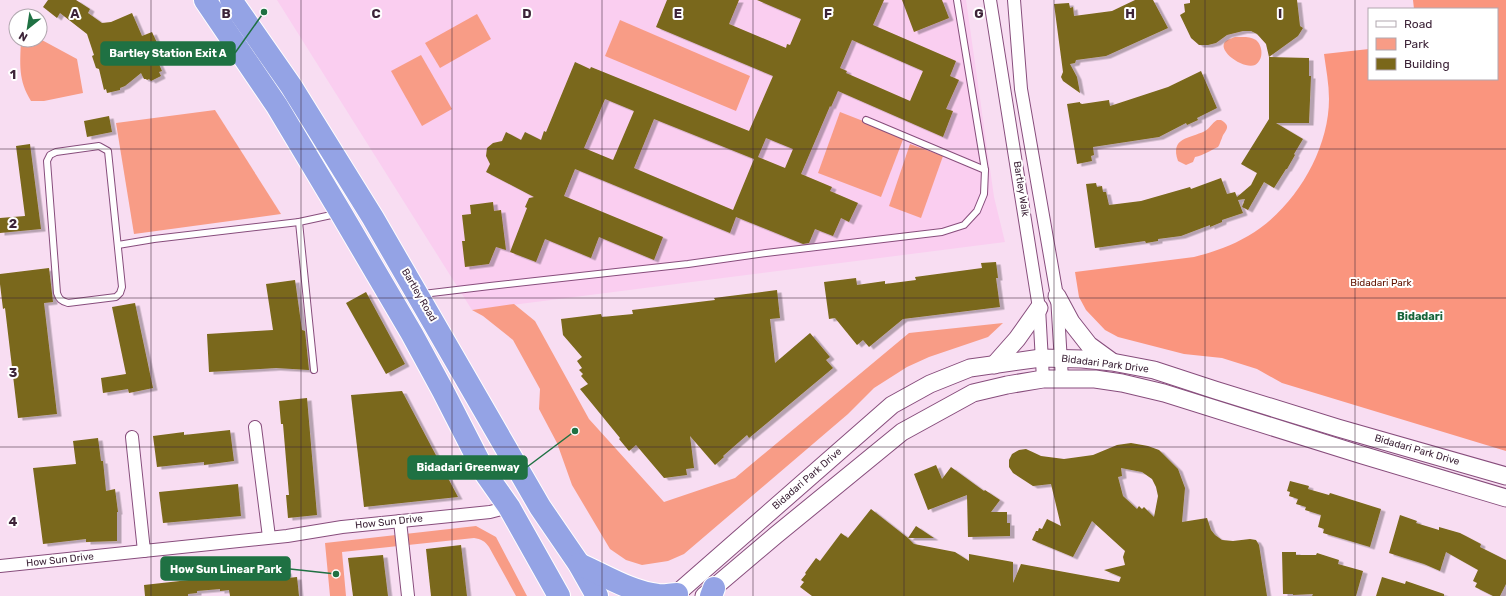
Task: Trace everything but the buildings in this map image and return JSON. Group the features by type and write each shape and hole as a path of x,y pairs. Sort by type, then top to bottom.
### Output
{"highway":[{"path":"205,0 277,106 341,212 412,334 485,473 509,507 559,596"},
{"name":"Bartley Road","path":"230,0 291,86 374,218 540,507 579,564 597,596"},
{"path":"579,564 642,591 659,595 676,595"}],"street":[{"name":"Bartley Walk","path":"990,0 1039,308 1043,379"},
{"name":"Bartley Walk","path":"1014,0 1021,89 1057,296 1062,379"},
{"path":"1057,296 1071,322 1089,345 1112,362"},
{"path":"994,365 1017,339 1039,308"},
{"name":"Bidadari Park Drive","path":"676,595 892,405 930,384 970,368 1041,358 1060,357 1112,362 1154,370 1338,428 1506,476"},
{"path":"970,368 983,371 987,375 984,384 973,393"},
{"name":"Bidadari Park Drive","path":"710,593 776,535 902,432 973,393 1043,379 1095,379 1122,383 1164,393 1499,496"},
{"path":"255,428 269,537"},
{"path":"1338,428 1359,440 1363,446 1362,455"},
{"path":"132,437 144,551"},
{"path":"1475,466 1473,474 1475,482 1499,496"},
{"name":"How Sun Drive","path":"0,566 269,537 342,527 490,512 509,507"},
{"path":"400,521 408,596"}],"lane":[{"path":"419,295 688,264 942,232 964,225 977,211 980,205 984,194 985,170 957,0"},
{"path":"866,120 985,170"},
{"path":"100,146 108,151 118,245 122,287 120,293 116,297 68,303 62,302 59,298 47,161 50,155 56,152 100,146"},
{"path":"118,245 154,238 298,222 341,212"},
{"path":"298,222 314,370"}],"shaded area":[{"path":"277,0 966,0 994,197 1005,242 472,310"}],"green space":[{"name":"Bidadari Park","path":"1413,0 1506,0 1506,451 1282,383 1257,369 1222,358 1184,354 1118,337 1105,330 1086,310 1079,297 1075,272 1194,257 1208,253 1242,240 1264,225 1280,211 1305,178 1323,139 1329,99 1324,54 1368,49 1368,80 1498,80 1498,8 1414,8"},
{"path":"477,14 491,39 440,68 425,43"},
{"path":"620,20 750,76 736,111 605,56"},
{"path":"1235,37 1246,37 1256,40 1262,53 1258,63 1250,66 1244,65 1227,54 1224,49 1224,45 1227,40"},
{"path":"48,43 77,59 83,93 44,101 31,101 24,86 20,64 21,48 48,48"},
{"path":"421,55 452,109 422,126 391,71"},
{"path":"215,110 281,214 134,234 116,123"},
{"path":"840,112 904,137 881,197 818,173"},
{"path":"1217,120 1225,122 1227,127 1218,147 1195,157 1193,162 1186,165 1178,161 1176,153 1179,143 1182,140 1205,131"},
{"path":"910,144 943,156 921,218 889,206"},
{"path":"514,304 535,321 589,419 664,502 735,478 909,333 1003,323 988,337 929,357 907,367 874,388 848,414 684,554 668,561 642,565 626,560 610,549 572,485 557,443 539,409 540,389 513,340 483,316 472,310"},
{"path":"476,526 496,537 527,596 516,596 489,547 483,541 474,538 342,552 346,596 330,596 325,543"}],"place":[{"name":"Bartley Station Exit A","path":"264,12"},
{"name":"Bidadari Greenway","path":"575,431"},
{"name":"How Sun Linear Park","path":"336,574"}],"district":[{"name":"Bidadari","path":"1420,316"}]}
